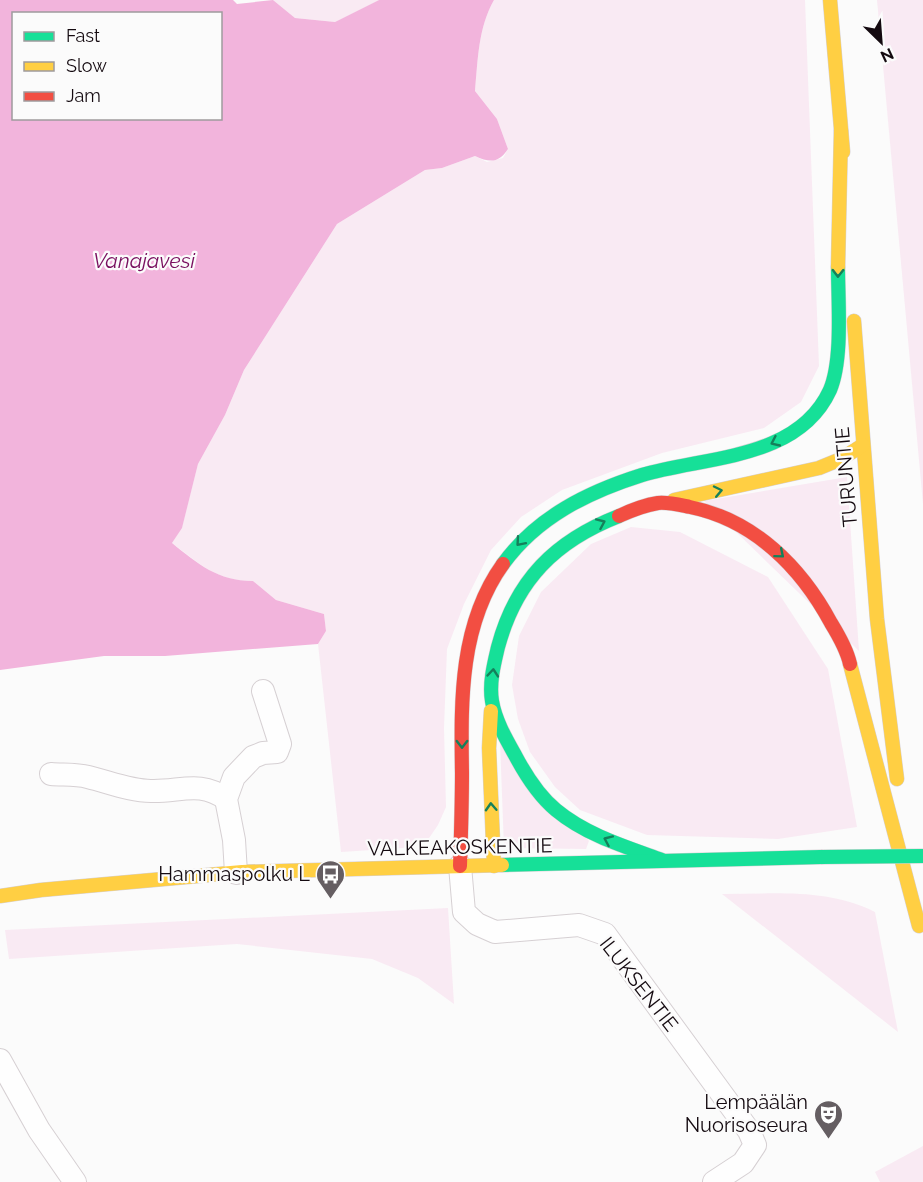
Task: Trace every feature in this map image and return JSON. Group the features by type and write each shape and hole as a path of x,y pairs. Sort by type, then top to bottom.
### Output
{"main road":[{"name":"TURUNTIE","path":"661,503 726,517 761,537 792,563 832,621 848,655 920,932 877,619 842,130 830,0"},
{"path":"460,866 461,697 471,632 480,604 494,577 522,538 562,508 607,486 675,466 769,446 806,424 830,388 835,362 837,320 842,130"},
{"path":"494,866 489,748 493,669 500,635 514,600 530,578 563,544 583,531 636,509 819,468 841,459 863,445"},
{"path":"492,703 511,750 532,783 550,805 570,820 604,838 662,860"},
{"name":"VALKEAKOSKENTIE","path":"0,896 41,890 236,873 662,860 923,856"}],"street":[{"path":"236,873 234,840 226,799 234,777 253,757 263,753 277,752 280,744 263,691"},
{"path":"51,774 85,776 151,792 200,787 216,791 226,799"},
{"name":"ILUKSENTIE","path":"460,866 464,912 477,924 495,932 579,925 605,934 749,1131 755,1145 744,1163 714,1182"},
{"path":"0,1060 39,1130 75,1182"}],"shaded area":[{"path":"273,0 379,0 335,22 295,18"},
{"path":"494,0 805,0 819,366 801,402 764,428 662,453 562,490 521,517 491,550 464,604 447,649 444,728 446,807 438,825 427,841 403,848 341,852 318,644 326,631 324,614 276,600 253,581 218,575 172,543 182,527 198,464 225,415 244,370 337,224 425,170 442,168 475,156 487,162 503,158 508,149 497,119 475,91 482,33"},
{"path":"877,0 923,0 923,504"},
{"path":"847,477 859,651 704,501"},
{"path":"631,527 680,532 768,577 828,669 857,827 778,839 647,835 580,810 555,787 530,752 518,719 512,685 519,636 541,592 591,544"},
{"path":"500,741 589,841 586,849 504,848"},
{"path":"781,893 819,896 857,904 875,912 898,1032 722,894"},
{"path":"448,908 454,1004 418,978 372,959 237,944 9,959 5,930"},
{"path":"923,1146 923,1182 880,1182 875,1172"}],"water":[{"name":"Vanajavesi","path":"0,0 233,0 237,4 273,0 295,18 335,22 379,0 494,0 482,33 475,91 497,119 508,149 498,159 485,160 475,156 442,168 425,170 337,224 244,370 225,415 198,464 182,528 172,543 219,575 253,581 276,600 324,614 326,631 318,644 165,656 104,656 0,670"}],"traffic: fast":[{"path":"503,564 531,533 548,520 565,508 602,489 642,475 748,452 773,443 796,430 815,413 830,390 834,377 839,330 838,267"},
{"path":"619,516 596,526 557,551 527,583 506,623 498,647 491,694 501,729 519,762 533,784 556,810 580,827 662,860"},
{"path":"821,857 923,856"},
{"path":"502,865 821,857"}],"traffic: slow":[{"path":"830,0 843,152"},
{"path":"838,267 841,131"},
{"path":"854,321 877,619 897,779"},
{"path":"674,500 819,468 841,459 863,445"},
{"path":"850,664 919,926"},
{"path":"491,711 489,748 494,866"},
{"path":"0,896 41,890 242,872 502,865"}],"traffic: jam":[{"path":"619,516 648,505 670,503 713,513 755,535 790,565 819,602 840,638 850,664"},
{"path":"460,866 462,719 466,665 470,638 478,612 503,564"}],"place":[{"name":"Hammaspolku L","path":"331,900"},
{"name":"Lempäälän Nuorisoseura","path":"829,1140"}]}
